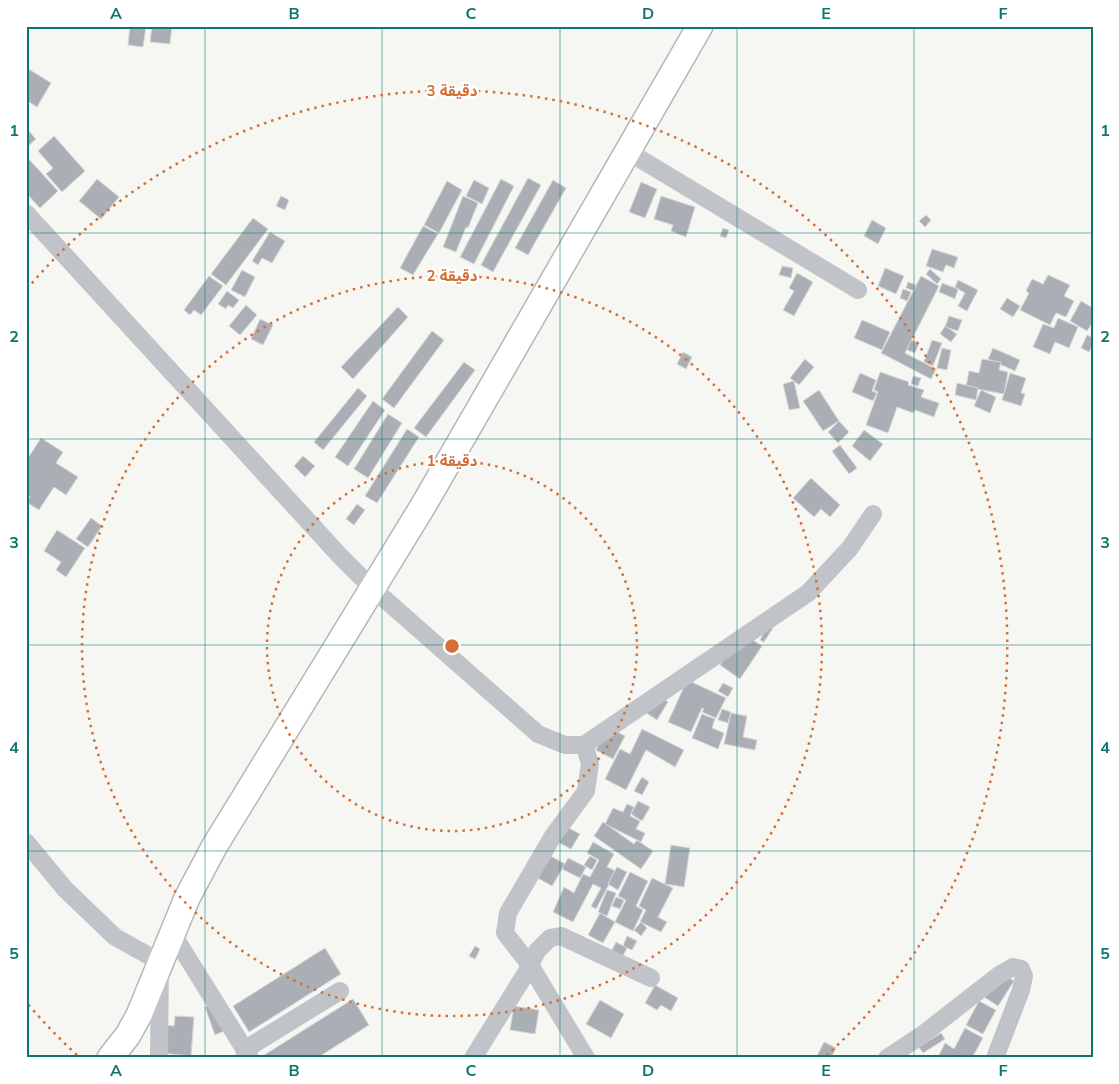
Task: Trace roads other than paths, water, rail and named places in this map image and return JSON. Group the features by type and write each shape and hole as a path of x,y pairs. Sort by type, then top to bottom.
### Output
{"main road":[{"path":"110,1058 134,1025 200,871 423,506 700,26"}],"street":[{"path":"627,151 858,290"},
{"path":"26,213 340,556 372,588 538,734 565,746 584,745 808,593 850,548 873,514"},
{"path":"584,745 590,763 586,791 553,836 508,913 505,933 530,966 586,1058"},
{"path":"26,842 65,889 115,937 160,962 159,1058"},
{"path":"172,933 247,1054 340,991"},
{"path":"473,1058 530,966 537,951 550,938 561,936 651,978"},
{"path":"887,1058 1013,967 1021,969 1024,976 1021,990 995,1058"}]}
